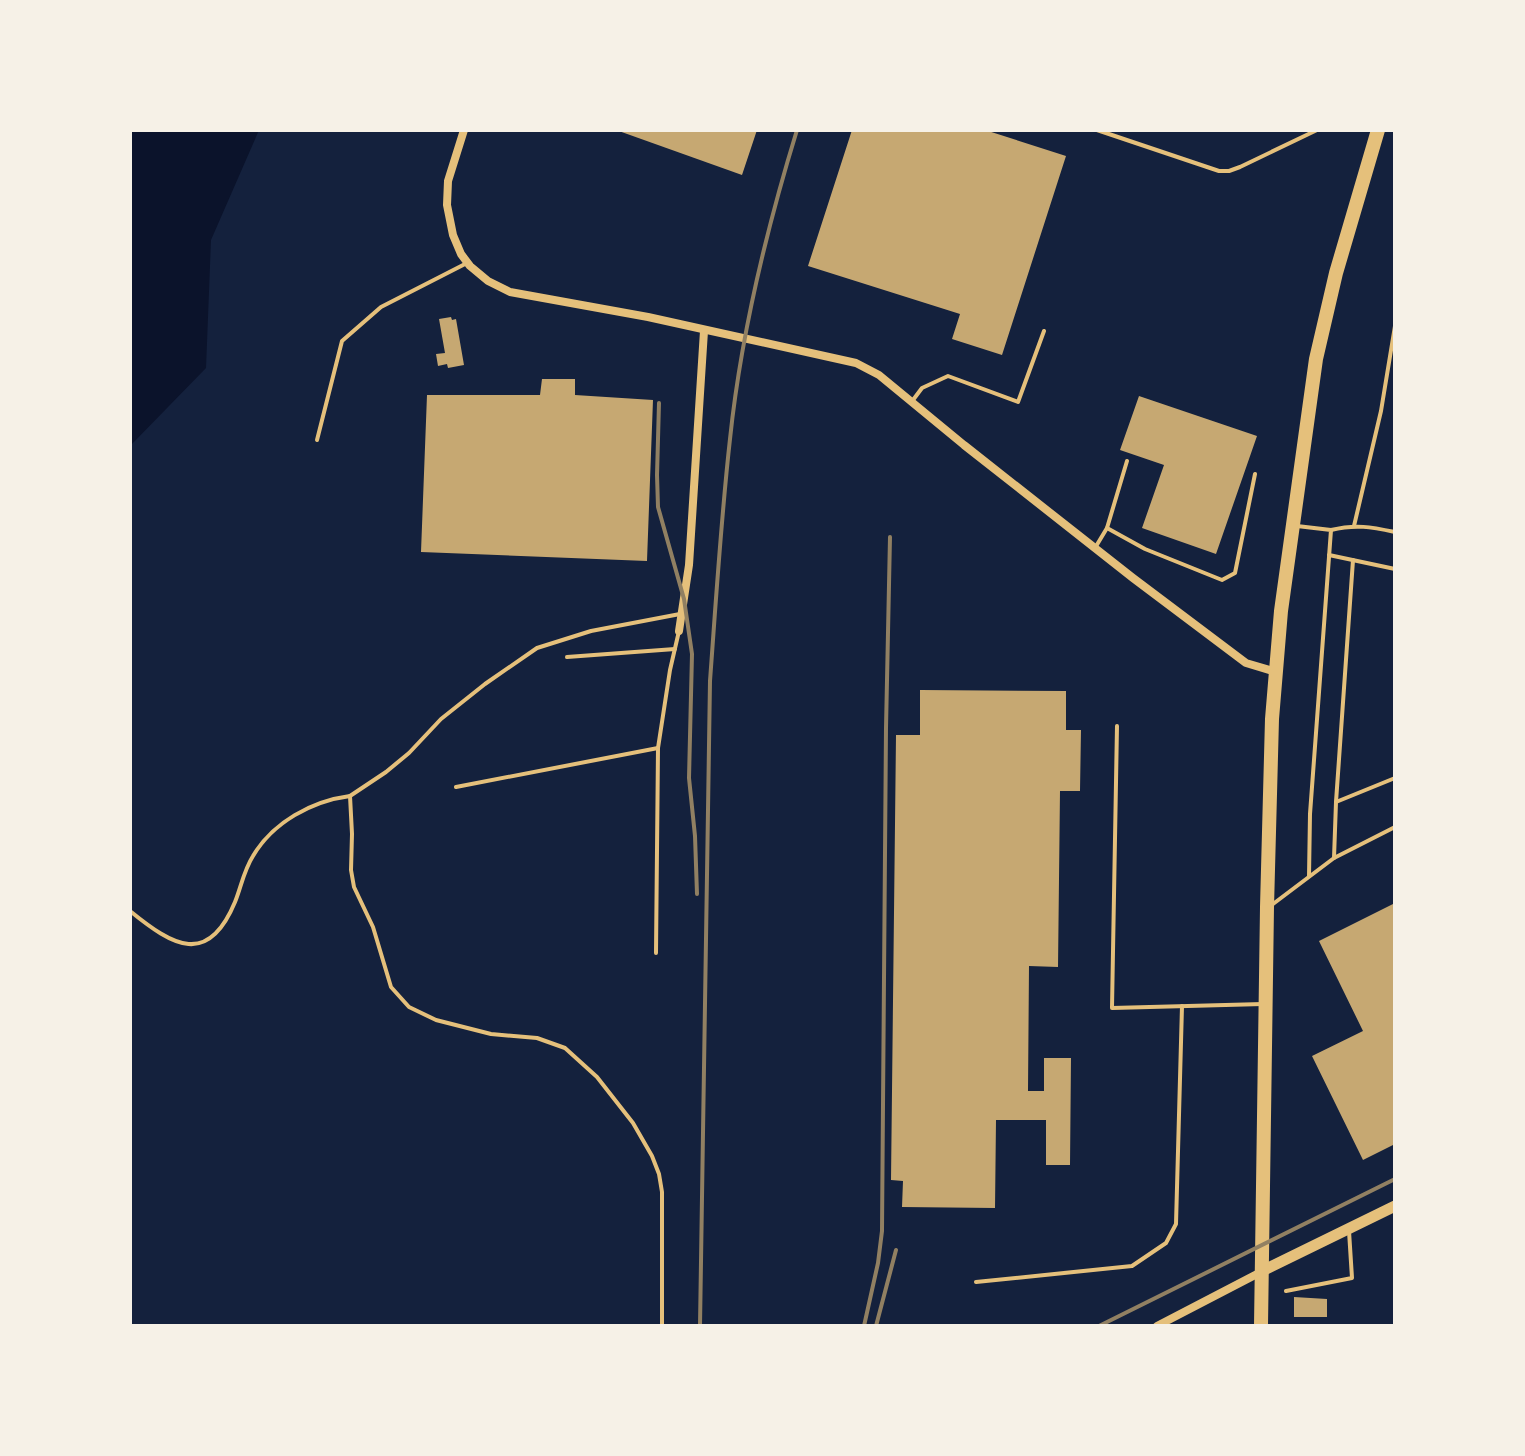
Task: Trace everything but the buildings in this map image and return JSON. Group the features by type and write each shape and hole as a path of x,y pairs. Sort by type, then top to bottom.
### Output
{"main road":[{"path":"1261,1326 1272,719 1281,611 1316,359 1336,273 1378,130"}],"street":[{"path":"464,130 448,181 447,205 453,235 461,254 488,281 510,292 648,317 856,363 879,375 1095,548 1246,663 1276,672"},
{"path":"679,631 689,565 704,331"},
{"path":"1157,1326 1395,1206"}],"lane":[{"path":"1097,130 1219,171 1229,171 1317,130"},
{"path":"317,440 342,341 381,307 467,263"},
{"path":"1354,526 1381,411 1395,326"},
{"path":"912,402 922,388 948,376 1018,402 1044,331"},
{"path":"1095,548 1107,528 1127,461"},
{"path":"1107,528 1145,549 1222,580 1235,573 1255,474"},
{"path":"1293,525 1331,530 1366,526 1395,532"},
{"path":"1309,876 1310,814 1331,530"},
{"path":"1329,555 1395,569"},
{"path":"1334,858 1353,560"},
{"path":"130,911 165,937 184,944 204,942 219,933 253,856 278,827 328,799 350,796 386,772 441,719 537,648 591,631 681,614"},
{"path":"656,953 658,748 679,631"},
{"path":"567,657 675,649"},
{"path":"1117,726 1112,1008 1266,1004"},
{"path":"456,787 658,748"},
{"path":"1336,802 1395,778"},
{"path":"350,796 354,887 373,927 391,987 409,1007 436,1020 491,1034 537,1038 565,1048 597,1077 633,1123 652,1156 662,1192 662,1326"},
{"path":"1267,907 1334,858 1395,827"},
{"path":"976,1282 1132,1266 1166,1243 1176,1224 1182,1006"},
{"path":"1286,1291 1352,1278 1348,1229"}],"water":[{"path":"131,130 259,130 211,240 206,368 130,446"}],"railway":[{"path":"700,1326 710,681 721,529 735,400 748,322 765,244 797,130"},
{"path":"659,403 658,507 684,599 692,654 689,778 697,894"},
{"path":"864,1326 882,1231 890,537"},
{"path":"1099,1326 1395,1179"},
{"path":"876,1326 896,1250"}]}
